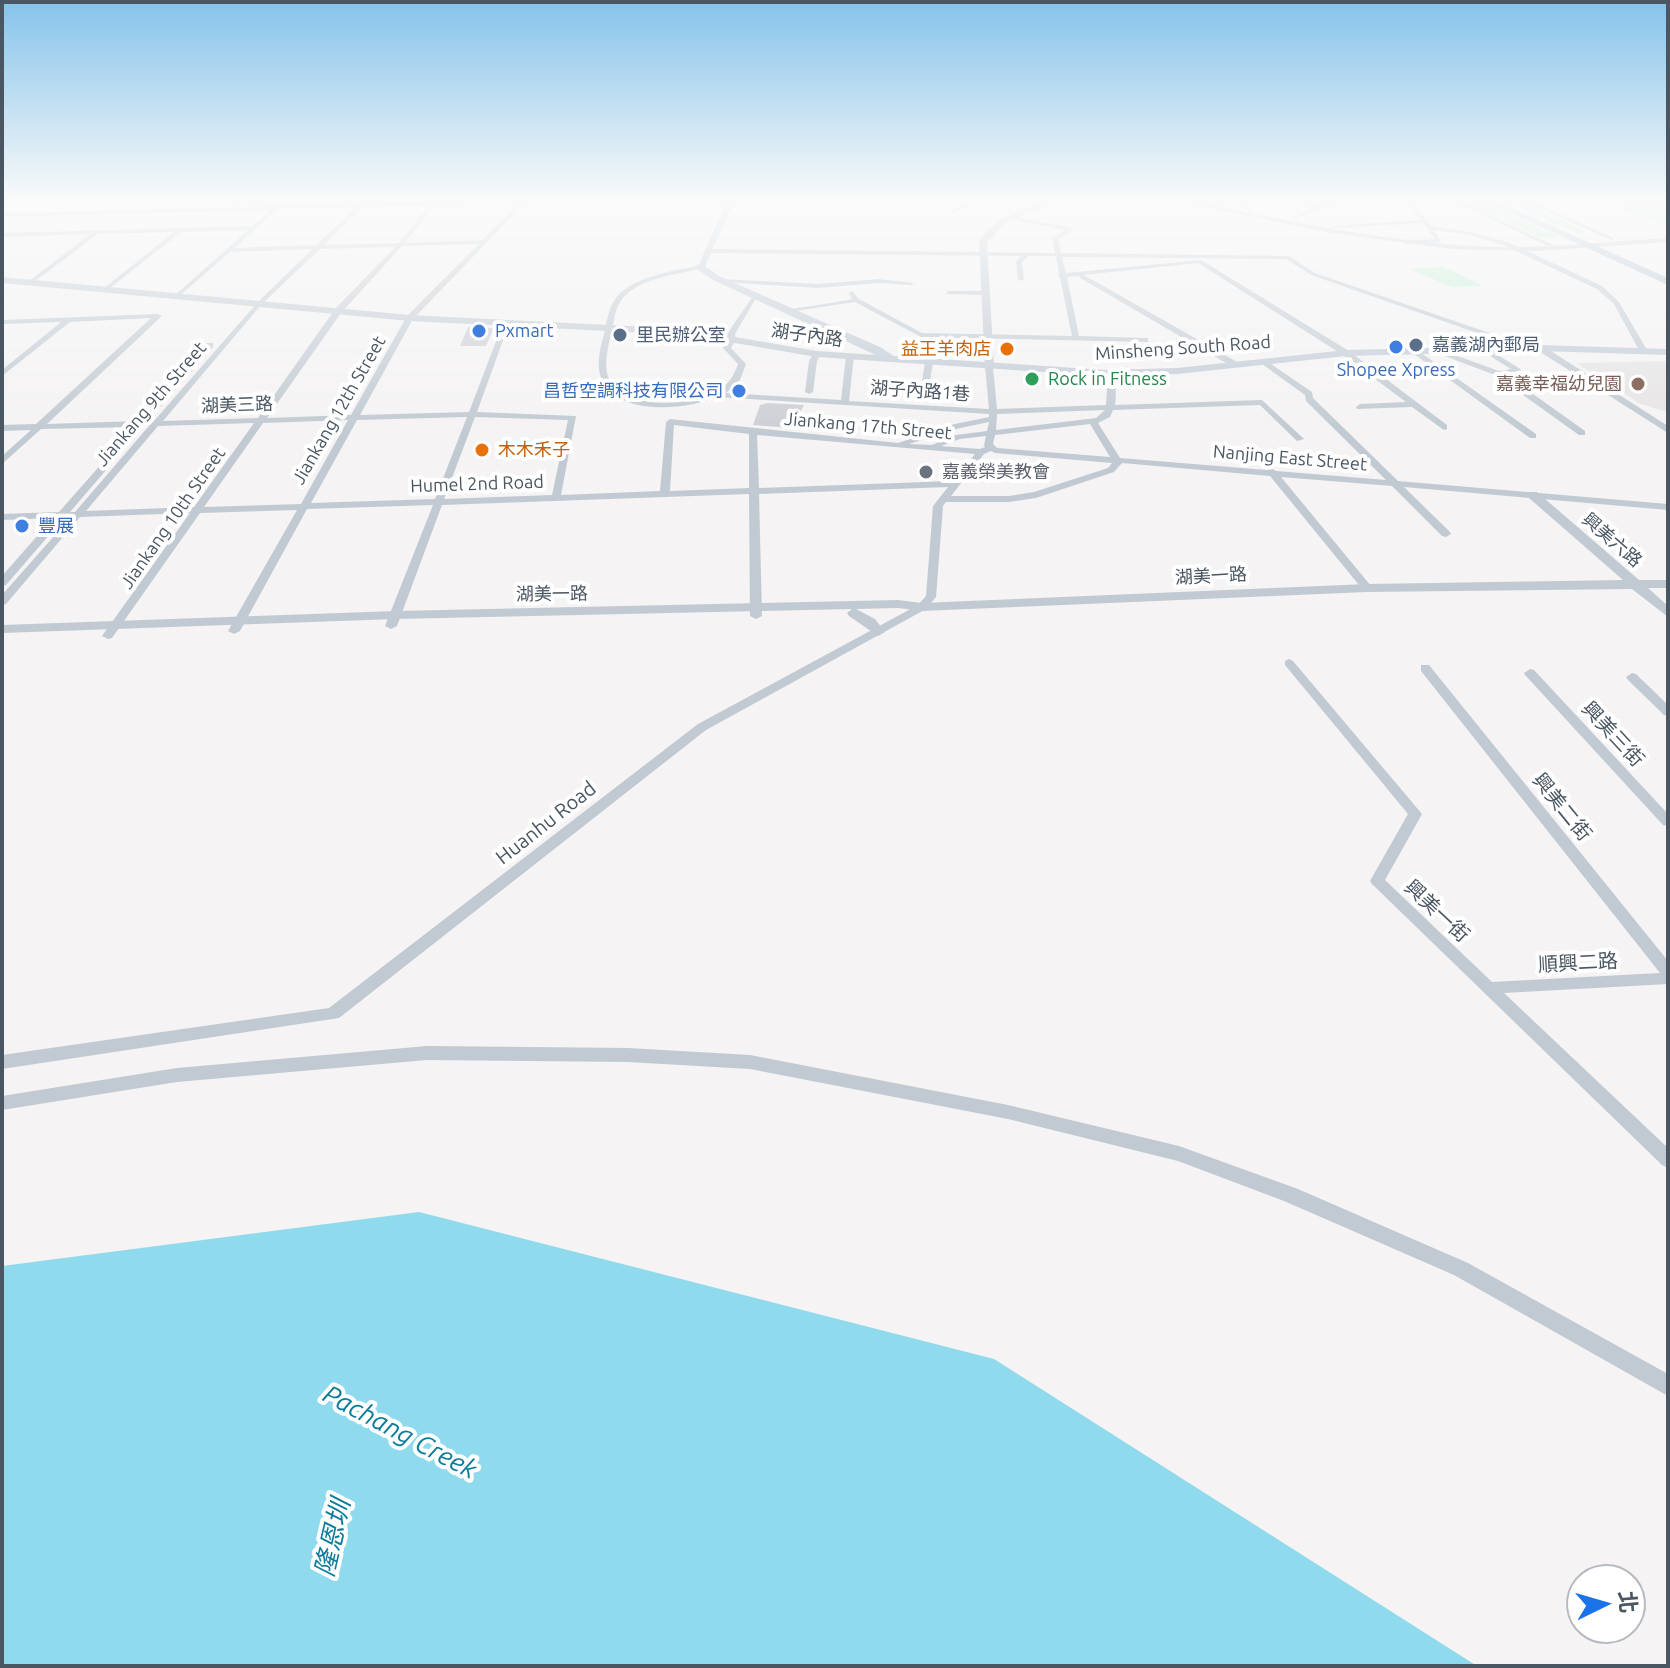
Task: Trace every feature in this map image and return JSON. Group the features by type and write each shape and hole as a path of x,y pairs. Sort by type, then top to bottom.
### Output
{"main road":[{"name":"Minsheng South Road","path":"718,278 876,349 891,359 989,367 1106,373 1236,365 1346,353 1534,348 1668,352"}],"street":[{"path":"30,283 37,278"},
{"path":"105,290 120,278"},
{"path":"177,296 197,278"},
{"name":"Jiankang 9th Street","path":"2,583 140,424 274,278"},
{"name":"Jiankang 9th Street","path":"2,602 285,278"},
{"name":"Jiankang 10th Street","path":"112,631 338,311 369,278"},
{"name":"Jiankang 12th Street","path":"237,626 410,318 449,278"},
{"path":"664,278 633,287 617,301 603,359 608,384 615,392 637,401 670,406 665,494"},
{"path":"922,607 931,597 938,506 988,444 993,416 985,278"},
{"path":"1061,278 1076,338"},
{"path":"1085,278 1236,365"},
{"path":"1226,278 1346,353 1444,427"},
{"path":"1324,278 1534,348 1668,430"},
{"path":"1581,278 1610,295 1643,350"},
{"name":"湖子內路","path":"2,280 410,318 678,331 817,354 891,359"},
{"path":"723,281 849,285 879,281 911,283"},
{"path":"849,285 856,300 921,335 1145,340"},
{"path":"948,293 986,293"},
{"path":"718,395 735,384 741,375 742,364 727,348 736,321 755,295"},
{"path":"789,310 856,300"},
{"path":"2,322 158,316 2,461"},
{"path":"2,374 67,320"},
{"path":"393,620 507,323"},
{"path":"1488,351 1518,370 1498,373"},
{"path":"1417,352 1533,436"},
{"path":"1438,352 1498,373 1582,433"},
{"path":"809,392 813,361 817,354"},
{"name":"湖子內路1巷","path":"845,401 850,356"},
{"path":"926,381 929,362"},
{"path":"1265,362 1309,394 1309,399 1446,534"},
{"path":"1140,372 1151,385"},
{"path":"931,448 959,437 988,444 1093,421 1107,415 1113,389 1106,373"},
{"name":"湖子內路1巷","path":"670,406 718,395 845,401 993,416"},
{"path":"894,446 993,416 1262,402 1300,439"},
{"path":"1360,407 1413,404"},
{"name":"湖美三路","path":"2,428 473,414 573,418 556,498"},
{"path":"943,499 1009,499 1036,495 1111,470 1118,462 1093,421"},
{"name":"Jiankang 17th Street","path":"670,422 894,446 931,448 988,444"},
{"path":"753,431 756,612"},
{"name":"Nanjing East Street","path":"988,444 1118,462 1271,471 1668,507"},
{"path":"1271,471 1367,588"},
{"name":"Humel 2nd Road","path":"2,517 953,484"},
{"name":"興美六路","path":"1533,495 1668,613"},
{"name":"湖美一路","path":"899,608 1367,588 1668,584"},
{"name":"Huanhu Road","path":"2,1062 333,1014 702,727 922,607"},
{"path":"756,612 854,613 899,608"},
{"path":"2,640 112,631 393,620 899,608"},
{"path":"854,613 870,622 878,632"},
{"path":"2,629 112,631"},
{"name":"興美一街","path":"1289,663 1415,814 1377,881 1668,1160"},
{"name":"興美二街","path":"1425,668 1668,975"},
{"name":"興美三街","path":"1530,673 1668,822"},
{"path":"1632,677 1668,712"},
{"name":"順興二路","path":"1490,988 1668,975"},
{"path":"2,1103 177,1075 427,1053 628,1055 750,1062 1008,1112 1179,1154 1291,1195 1461,1269 1668,1386"}],"shaded area":[{"name":"嘉義幸福幼兒園","path":"1668,361 1668,412 1641,404 1576,363"}],"green space":[{"path":"1430,278 1466,278 1483,286 1452,287"}],"water":[{"path":"419,1212 994,1359 1477,1666 2,1666 2,1266"}],"building":[{"name":"Pxmart","path":"468,327 494,328 486,346 460,346"},
{"path":"760,405 804,405 791,428 753,425"}],"place":[{"name":"Pxmart","path":"479,331"},
{"name":"里民辦公室","path":"620,335"},
{"name":"嘉義湖內郵局","path":"1416,345"},
{"name":"Shopee Xpress","path":"1396,347"},
{"name":"益王羊肉店","path":"1007,349"},
{"name":"Rock in Fitness","path":"1032,379"},
{"name":"嘉義幸福幼兒園","path":"1638,384"},
{"name":"昌哲空調科技有限公司","path":"739,391"},
{"name":"木木禾子","path":"482,450"},
{"name":"嘉義榮美教會","path":"926,472"},
{"name":"豐展","path":"22,526"}],"water label":[{"name":"Pachang Creek","path":"400,1432"},
{"name":"隆恩圳","path":"333,1538"}]}
